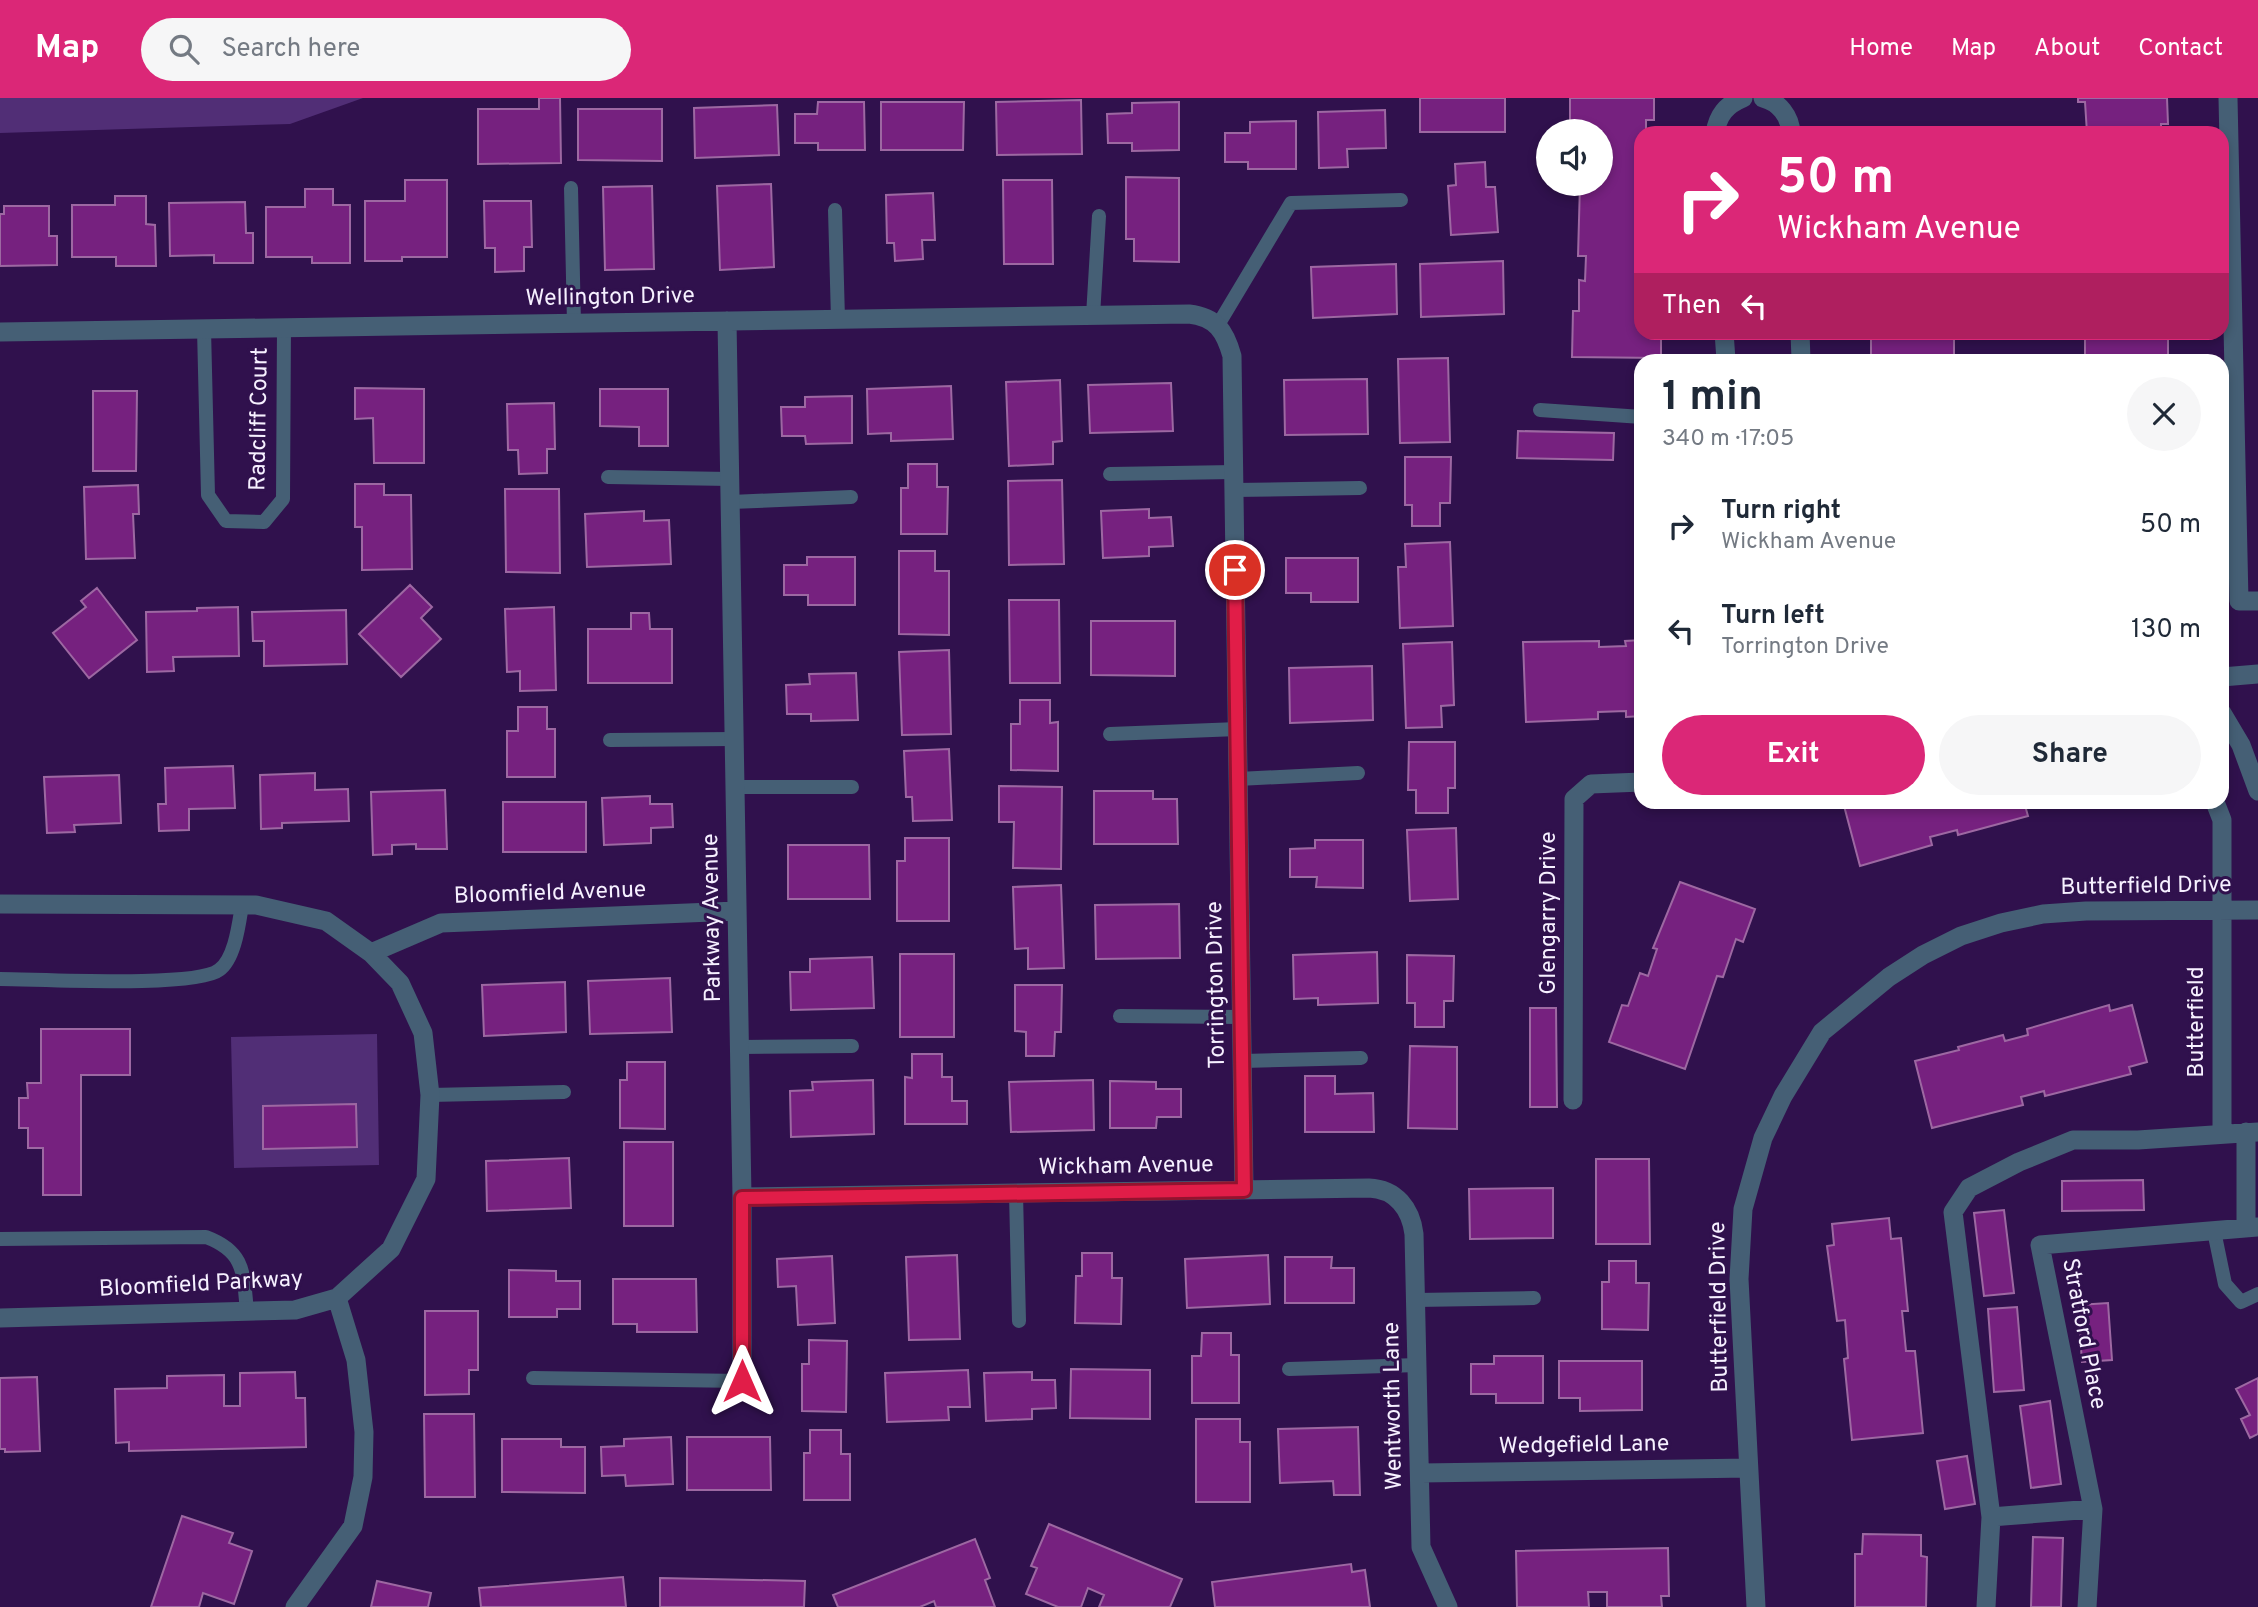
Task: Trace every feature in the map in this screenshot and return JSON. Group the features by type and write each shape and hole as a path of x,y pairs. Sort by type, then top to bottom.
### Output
{"street":[{"path":"1717,126 1724,109 1743,98"},
{"path":"1763,98 1778,106 1786,116 1789,126"},
{"path":"2228,98 2229,126"},
{"path":"2229,144 2239,601 2258,601"},
{"name":"Wellington Drive","path":"0,332 1189,314 1206,317 1218,325"},
{"name":"Parkway Avenue","path":"727,321 740,1047 742,1381"},
{"name":"Torrington Drive","path":"1218,325 1232,356 1244,1190"},
{"path":"2229,676 2258,674"},
{"path":"2229,725 2241,745 2258,791"},
{"name":"Glengarry Drive","path":"1573,1100 1574,799 1591,784 1634,782"},
{"path":"2218,809 2222,820 2222,911"},
{"name":"Bloomfield Parkway","path":"0,904 256,905 326,920 371,953 400,984 423,1033 430,1095 426,1180 391,1249 337,1298 295,1310 0,1318"},
{"name":"Butterfield Drive","path":"1756,1607 1739,1279 1743,1209 1763,1138 1783,1096 1822,1032 1889,977 1923,955 1961,936 2001,923 2043,914 2086,911 2258,910"},
{"name":"Bloomfield Avenue","path":"371,953 441,923 737,911"},
{"name":"Butterfield","path":"2221,1133 2222,911"},
{"path":"1986,1607 1991,1517 1953,1212 1969,1188 2019,1162 2073,1140 2138,1140 2252,1132 2252,1227"},
{"name":"Wickham Avenue","path":"742,1198 1375,1188 1401,1201"},
{"name":"Wentworth Lane","path":"1401,1201 1413,1225 1422,1547 1448,1607"},
{"name":"Stratford Place","path":"2087,1607 2093,1509 2040,1245 2252,1227"},
{"path":"295,1607 353,1526 363,1476 364,1432 356,1360 337,1298"},
{"name":"Wedgefield Lane","path":"1421,1473 1748,1468"},
{"path":"1991,1517 2093,1509"}],"lane":[{"path":"571,188 575,323"},
{"path":"1218,325 1291,204 1401,200"},
{"path":"835,210 838,319"},
{"path":"1093,316 1099,216"},
{"name":"Radcliff Court","path":"204,329 208,495 226,521 264,522 283,499 284,327"},
{"path":"1540,410 1634,416"},
{"path":"1110,474 1360,488"},
{"path":"608,477 730,478"},
{"path":"731,502 851,497"},
{"path":"1110,734 1238,729"},
{"path":"610,740 734,739"},
{"path":"1238,779 1358,773"},
{"path":"735,788 852,787"},
{"path":"0,979 176,981 206,976 221,969 229,955 236,937 242,905"},
{"path":"1120,1016 1242,1017"},
{"path":"740,1047 852,1046"},
{"path":"1242,1061 1361,1058"},
{"path":"430,1095 564,1092"},
{"name":"Wickham Avenue","path":"1016,1193 1019,1321"},
{"path":"2214,1231 2225,1284 2242,1302 2258,1294"},
{"path":"0,1240 206,1237 222,1243 232,1251 243,1273 247,1311"},
{"path":"1416,1300 1534,1298"},
{"path":"1289,1369 1418,1365"},
{"path":"533,1378 742,1381"}],"shaded area":[{"path":"0,98 363,98 290,124 0,133"},
{"path":"377,1034 379,1165 234,1168 231,1037"}],"building":[{"path":"539,98 560,98 561,163 478,164 478,109 539,109"},
{"path":"1420,98 1505,98 1505,132 1420,132"},
{"path":"1570,98 1654,98 1654,120 1646,120 1646,126 1634,126 1634,340 1661,340 1661,354 1634,354 1634,358 1572,357 1573,311 1579,311 1579,280 1585,281 1586,256 1578,256 1580,196 1613,196 1613,119 1570,119"},
{"path":"2078,98 2167,98 2168,124 2087,126 2085,102 2078,102"},
{"path":"1081,100 1082,154 997,155 996,102"},
{"path":"818,102 864,102 865,150 818,150 818,143 795,143 795,114 817,114"},
{"path":"881,102 964,102 963,150 881,150"},
{"path":"1179,102 1179,150 1132,151 1132,143 1108,143 1107,114 1132,113 1132,103"},
{"path":"777,105 779,155 695,158 694,108"},
{"path":"578,109 662,109 662,161 578,160"},
{"path":"1385,110 1386,148 1347,149 1348,167 1319,168 1318,112"},
{"path":"1296,121 1296,169 1248,169 1248,162 1225,162 1225,133 1250,133 1250,122"},
{"path":"1485,162 1486,187 1495,187 1498,232 1451,235 1448,186 1456,185 1455,164"},
{"path":"1126,177 1179,178 1179,262 1134,261 1134,239 1126,239"},
{"path":"405,180 447,180 447,257 402,257 402,261 365,261 365,201 405,201"},
{"path":"1003,180 1052,180 1053,264 1004,264"},
{"path":"771,184 774,267 720,270 717,186"},
{"path":"652,186 654,269 605,270 603,187"},
{"path":"305,189 333,189 333,205 350,205 350,263 312,263 312,257 266,257 266,207 305,207"},
{"path":"933,193 935,240 922,240 923,259 895,261 894,243 887,243 886,195"},
{"path":"115,196 146,196 146,224 155,225 156,266 116,266 116,257 72,257 72,205 115,205"},
{"path":"484,201 531,201 532,247 524,247 524,271 495,272 495,248 485,248"},
{"path":"245,202 246,233 253,233 253,263 214,263 214,255 170,256 169,203"},
{"path":"4,206 49,206 49,236 57,236 57,265 0,266 0,214 4,214"},
{"path":"1503,261 1504,314 1421,317 1420,264"},
{"path":"1396,264 1397,314 1313,318 1311,267"},
{"path":"1871,340 1954,340 1954,354 1871,354"},
{"path":"2085,340 2168,340 2168,354 2085,354"},
{"path":"1448,358 1450,442 1400,443 1398,359"},
{"path":"1367,379 1368,434 1285,435 1284,380"},
{"path":"1060,380 1062,441 1053,442 1053,464 1009,466 1006,382"},
{"path":"1171,383 1173,431 1090,433 1088,385"},
{"path":"951,386 953,439 891,441 891,433 868,434 867,389"},
{"path":"355,388 424,389 424,463 374,463 373,418 355,419"},
{"path":"600,389 668,389 668,446 639,446 639,427 600,426"},
{"path":"93,391 137,391 136,471 93,471"},
{"path":"852,396 852,443 806,444 805,436 782,436 781,407 805,407 805,397"},
{"path":"554,403 555,449 547,449 547,473 519,474 518,450 508,450 507,404"},
{"path":"1518,431 1614,433 1613,460 1517,458"},
{"path":"1405,457 1451,457 1450,503 1440,503 1440,526 1412,526 1412,505 1405,505"},
{"path":"908,464 937,464 937,487 948,487 947,534 901,534 901,488 908,488"},
{"path":"1062,480 1064,564 1009,565 1008,481"},
{"path":"355,484 384,484 384,495 411,495 412,569 362,570 362,527 355,527"},
{"path":"138,485 139,514 133,514 135,558 86,559 84,487"},
{"path":"505,489 559,489 560,573 506,572"},
{"path":"1149,509 1149,518 1171,517 1173,546 1149,547 1149,556 1103,558 1101,511"},
{"path":"644,511 644,521 669,520 671,564 587,567 585,514"},
{"path":"1450,542 1453,626 1400,628 1398,567 1406,567 1405,544"},
{"path":"899,551 935,551 935,571 949,571 949,635 899,634"},
{"path":"807,557 855,557 855,605 808,605 808,595 784,595 784,565 807,565"},
{"path":"1286,558 1358,558 1358,602 1311,602 1311,593 1286,593"},
{"path":"410,585 432,607 421,618 441,639 401,677 359,634"},
{"path":"97,588 137,640 89,678 53,633 86,607 81,601"},
{"path":"1009,600 1059,600 1060,683 1010,683"},
{"path":"238,607 239,656 173,657 174,671 147,672 146,612"},
{"path":"554,607 556,690 520,691 520,671 507,672 505,609"},
{"path":"346,610 347,664 264,666 264,641 253,641 252,612"},
{"path":"631,613 649,613 650,629 672,629 672,683 588,683 588,629 631,629"},
{"path":"1091,621 1175,621 1175,676 1091,675"},
{"path":"1634,640 1634,716 1626,717 1626,711 1598,712 1598,719 1526,722 1523,642 1599,641 1599,647 1626,646 1625,641"},
{"path":"1452,642 1454,705 1441,706 1442,727 1406,728 1403,644"},
{"path":"949,650 951,734 902,735 899,652"},
{"path":"1372,666 1373,720 1290,723 1289,668"},
{"path":"856,673 858,720 811,721 811,714 787,714 786,685 810,684 809,674"},
{"path":"1020,700 1050,700 1050,723 1058,722 1058,771 1011,770 1011,724 1020,724"},
{"path":"518,707 547,707 547,729 555,729 555,777 507,777 507,731 518,731"},
{"path":"1409,742 1455,742 1455,788 1448,788 1448,813 1416,813 1416,790 1408,790"},
{"path":"949,749 952,820 913,821 912,797 906,797 904,751"},
{"path":"233,766 235,808 189,809 189,830 159,831 158,804 166,804 165,768"},
{"path":"315,773 315,790 348,789 349,821 282,823 282,828 261,829 260,775"},
{"path":"119,775 121,823 74,825 75,832 47,833 44,777"},
{"path":"999,786 1062,787 1061,869 1013,868 1014,822 999,822"},
{"path":"445,790 447,849 416,849 416,844 392,845 392,854 373,855 371,792"},
{"path":"1094,791 1153,791 1153,799 1177,799 1178,844 1094,844"},
{"path":"650,796 650,804 672,804 673,827 651,828 651,843 604,845 602,798"},
{"path":"503,802 586,802 586,852 503,852"},
{"path":"1845,809 2026,809 2028,816 1958,835 1957,830 1930,837 1932,845 1860,866"},
{"path":"1456,828 1458,899 1410,901 1407,830"},
{"path":"905,838 949,838 949,921 897,921 897,861 905,861"},
{"path":"1315,840 1363,840 1363,888 1316,887 1317,877 1290,877 1290,849 1315,848"},
{"path":"788,845 869,845 870,899 788,899"},
{"path":"1680,882 1755,909 1743,942 1736,939 1723,977 1717,976 1685,1069 1609,1042 1622,1005 1628,1006 1640,973 1648,976 1657,949 1653,948"},
{"path":"1061,885 1064,968 1028,969 1028,948 1015,949 1013,887"},
{"path":"1179,904 1180,958 1096,959 1095,905"},
{"path":"1377,952 1378,1003 1318,1005 1318,998 1294,999 1293,955"},
{"path":"900,954 954,954 954,1037 900,1037"},
{"path":"1407,955 1454,956 1453,1001 1444,1001 1444,1027 1415,1027 1415,1003 1407,1003"},
{"path":"872,957 874,1008 791,1010 790,972 810,972 810,959"},
{"path":"670,978 672,1032 590,1034 588,981"},
{"path":"565,982 566,1032 484,1036 482,985"},
{"path":"1015,985 1062,985 1061,1032 1055,1032 1054,1056 1026,1056 1026,1032 1015,1031"},
{"path":"2109,1005 2110,1011 2132,1005 2147,1062 2129,1067 2131,1074 2045,1096 2044,1091 2021,1097 2023,1105 1932,1128 1915,1061 2003,1035 2005,1041 2028,1035 2027,1029"},
{"path":"1530,1008 1556,1008 1557,1107 1530,1107"},
{"path":"41,1029 130,1029 130,1075 81,1075 81,1195 43,1195 43,1148 28,1148 28,1128 19,1128 19,1098 28,1098 27,1083 41,1083"},
{"path":"1410,1046 1457,1047 1457,1129 1408,1128"},
{"path":"912,1054 942,1054 942,1077 952,1077 952,1101 967,1101 967,1124 905,1124 905,1077 912,1078"},
{"path":"627,1062 665,1062 665,1129 620,1128 620,1080 627,1080"},
{"path":"1305,1076 1335,1076 1335,1094 1373,1093 1374,1132 1305,1132"},
{"path":"873,1080 874,1134 791,1137 790,1091 813,1090 812,1082"},
{"path":"1093,1080 1094,1130 1011,1132 1009,1082"},
{"path":"1110,1081 1156,1082 1156,1089 1181,1089 1181,1117 1157,1117 1156,1128 1110,1128"},
{"path":"356,1104 357,1147 263,1149 263,1106"},
{"path":"624,1142 673,1142 673,1226 624,1226"},
{"path":"569,1158 571,1208 487,1211 486,1161"},
{"path":"1596,1159 1649,1159 1650,1244 1596,1244"},
{"path":"2143,1180 2144,1210 2062,1211 2062,1181"},
{"path":"1553,1188 1553,1238 1470,1239 1469,1189"},
{"path":"2004,1210 2014,1293 1984,1296 1974,1213"},
{"path":"1889,1218 1891,1239 1901,1238 1908,1311 1902,1311 1906,1351 1915,1351 1923,1433 1852,1440 1844,1359 1848,1358 1845,1320 1837,1321 1827,1246 1834,1245 1832,1224"},
{"path":"1082,1253 1112,1253 1112,1278 1122,1278 1121,1324 1075,1323 1076,1276 1082,1276"},
{"path":"957,1255 960,1339 909,1340 906,1257"},
{"path":"1268,1255 1270,1304 1187,1308 1185,1259"},
{"path":"832,1256 835,1323 798,1325 796,1286 778,1287 777,1259"},
{"path":"1285,1257 1332,1257 1331,1268 1354,1268 1354,1303 1285,1303"},
{"path":"1609,1261 1636,1261 1636,1283 1649,1283 1648,1330 1602,1329 1602,1282 1609,1282"},
{"path":"509,1270 556,1271 556,1281 580,1281 580,1309 557,1309 557,1317 509,1317"},
{"path":"613,1279 696,1279 697,1332 637,1332 637,1324 613,1324"},
{"path":"2108,1303 2112,1360 2082,1362 2078,1305"},
{"path":"2017,1307 2024,1390 1994,1392 1988,1309"},
{"path":"425,1311 478,1311 478,1370 469,1370 469,1394 425,1395"},
{"path":"1202,1333 1231,1333 1231,1355 1239,1355 1239,1403 1192,1403 1192,1356 1201,1356"},
{"path":"809,1340 847,1341 846,1412 802,1411 802,1364 809,1364"},
{"path":"1494,1356 1543,1356 1543,1403 1496,1403 1496,1394 1471,1394 1471,1364 1494,1364"},
{"path":"1559,1361 1642,1361 1642,1410 1580,1411 1580,1398 1559,1398"},
{"path":"1071,1369 1150,1370 1150,1419 1070,1418"},
{"path":"968,1370 970,1407 948,1407 949,1420 887,1422 885,1373"},
{"path":"295,1372 296,1398 305,1398 306,1447 129,1451 129,1442 116,1443 115,1389 167,1388 167,1376 224,1375 224,1406 240,1406 240,1373"},
{"path":"1032,1372 1032,1380 1055,1380 1056,1408 1032,1409 1032,1419 986,1421 984,1373"},
{"path":"37,1377 40,1451 5,1452 5,1449 0,1449 0,1378"},
{"path":"2258,1378 2258,1434 2250,1438 2241,1419 2250,1415 2236,1389"},
{"path":"2050,1401 2061,1484 2031,1488 2020,1406"},
{"path":"424,1414 474,1414 475,1497 425,1497"},
{"path":"1196,1419 1240,1419 1240,1442 1250,1442 1250,1502 1196,1502"},
{"path":"1358,1427 1360,1495 1334,1495 1333,1481 1280,1483 1278,1429"},
{"path":"810,1430 841,1430 841,1454 850,1454 850,1500 804,1500 804,1453 810,1453"},
{"path":"671,1437 673,1484 626,1486 625,1475 602,1476 601,1447 624,1446 624,1439"},
{"path":"687,1437 770,1437 771,1490 687,1490"},
{"path":"502,1439 561,1439 561,1447 585,1447 585,1493 502,1492"},
{"path":"1967,1456 1975,1504 1945,1509 1937,1461"},
{"path":"182,1516 233,1533 229,1543 252,1551 234,1604 203,1593 199,1607 151,1607"},
{"path":"1049,1524 1182,1579 1170,1607 1099,1607 1104,1595 1088,1588 1081,1607 1058,1607 1026,1594 1037,1568 1031,1566"},
{"path":"1863,1534 1921,1535 1921,1556 1927,1557 1926,1607 1855,1607 1855,1554 1862,1554"},
{"path":"2033,1537 2063,1538 2061,1607 2031,1607"},
{"path":"975,1539 990,1578 985,1580 995,1607 936,1607 934,1601 920,1607 838,1607 833,1595"},
{"path":"1668,1548 1669,1596 1661,1596 1662,1607 1607,1607 1607,1592 1588,1592 1589,1607 1517,1607 1516,1551"},
{"path":"1351,1564 1352,1572 1365,1570 1370,1607 1215,1607 1212,1582"},
{"path":"623,1577 626,1607 481,1607 479,1588"},
{"path":"660,1578 805,1581 804,1607 660,1607"},
{"path":"377,1581 431,1593 428,1607 371,1607"}],"route":[{"path":"742,1381 742,1198 1244,1190 1235,570"}]}
